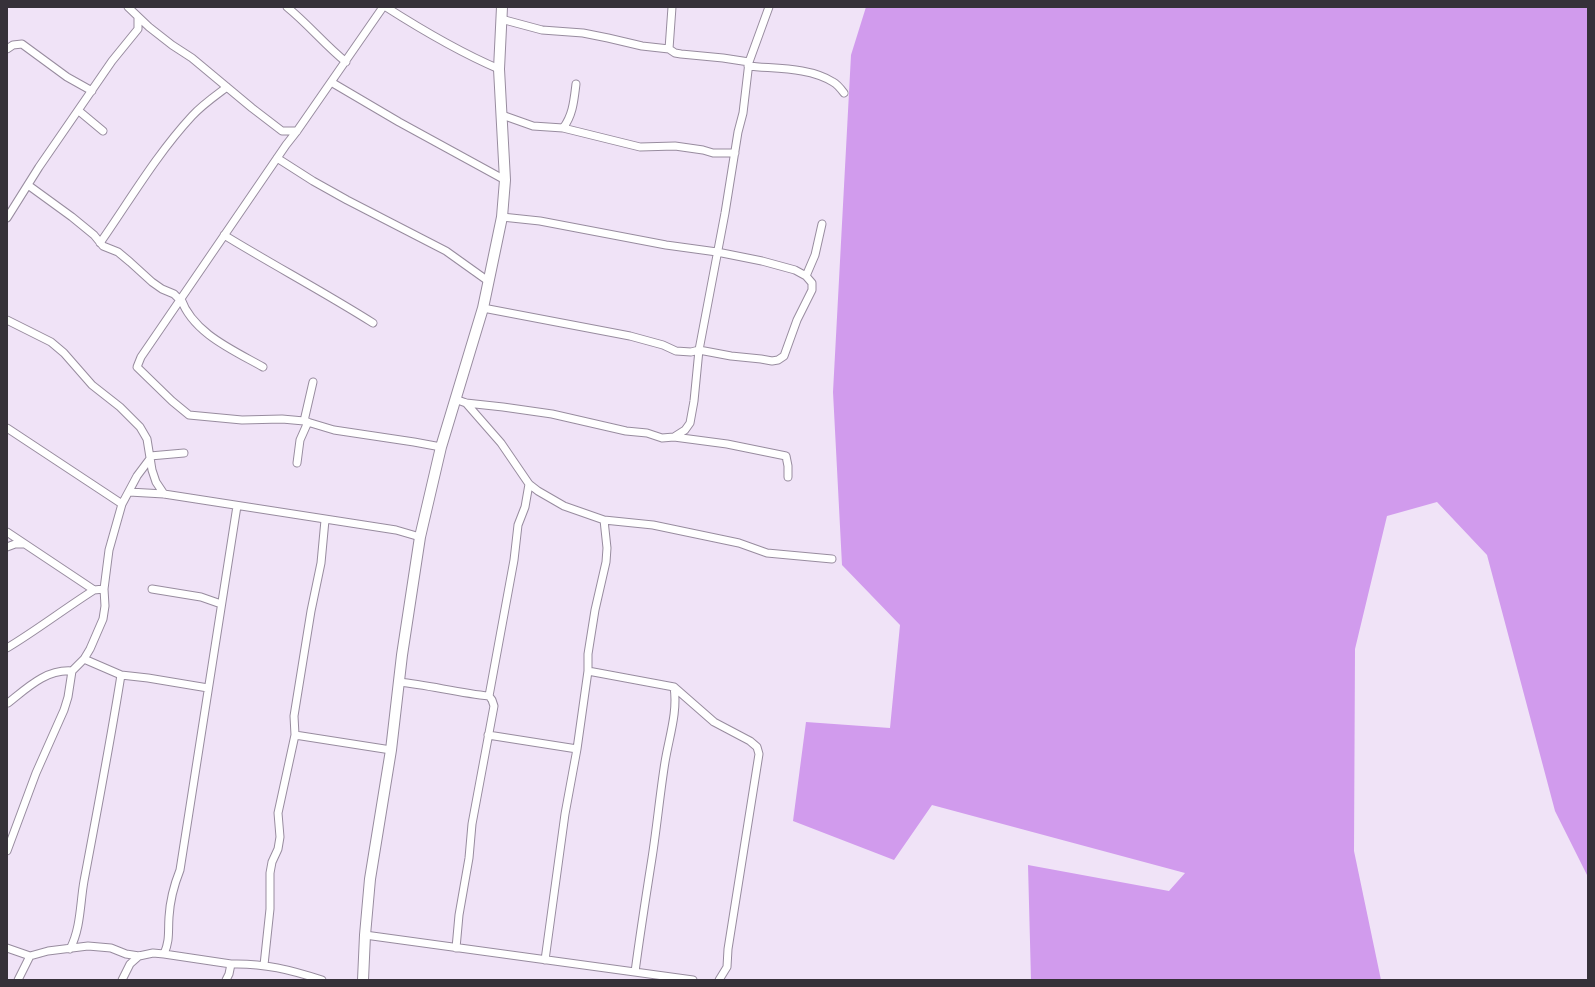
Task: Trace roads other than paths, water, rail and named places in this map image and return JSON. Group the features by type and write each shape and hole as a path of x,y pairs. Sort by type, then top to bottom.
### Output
{"street":[{"path":"128,7 149,27 192,58 282,131 286,145"},
{"path":"287,7 301,18 328,47 346,62"},
{"path":"441,447 334,430 306,421 282,419 242,420 189,415 167,397 137,367 141,357 224,235 384,7 425,32 471,57 499,69"},
{"path":"363,980 370,879 420,537 441,447 483,308 502,217 505,180 499,69 502,7"},
{"path":"669,49 672,7"},
{"path":"674,437 686,430 690,423 694,401 699,350 743,113 748,64 769,7"},
{"path":"7,218 112,61 138,29 138,17"},
{"path":"501,20 542,30 583,33 642,46 669,49 675,53 723,58 748,64 803,71 822,76 835,83 844,93"},
{"path":"138,29 149,27"},
{"path":"7,49 14,45 22,44 67,77 92,91"},
{"path":"331,82 398,122 505,180"},
{"path":"563,128 571,113 576,84"},
{"path":"100,243 140,182 174,137 192,116 227,87"},
{"path":"79,111 103,131"},
{"path":"502,115 533,126 563,128 640,146 675,146 713,153 735,153"},
{"path":"282,131 297,131"},
{"path":"277,158 347,200 446,251 488,281"},
{"path":"28,185 72,217 94,235 100,243 107,248 118,252 156,285 174,294 181,300 185,310 195,323 224,345 263,367"},
{"path":"483,308 630,336 663,345 676,352 691,352 699,350 772,362 784,356 797,320 812,290 812,283 806,276 795,270 781,266 717,252 666,245 540,221 502,217"},
{"path":"806,276 815,255 822,224"},
{"path":"224,235 274,266 322,291 373,323"},
{"path":"174,294 185,292"},
{"path":"7,320 51,342 64,353 92,385 120,407 140,427 147,439 156,482 164,494"},
{"path":"297,463 300,440 306,421 313,382"},
{"path":"455,399 466,403 504,406 552,414 662,438 674,437 727,444 786,456 788,478"},
{"path":"466,403 501,443 529,484 564,506 604,520 669,528 739,543 767,553 832,559"},
{"path":"7,428 122,504"},
{"path":"7,851 36,773 64,710 68,697 72,671 84,659 90,649 103,619 105,606 104,589 109,550 122,504 137,476 150,458 184,453"},
{"path":"456,948 459,915 469,858 472,824 494,706 489,696 514,560 518,525 525,507 529,484"},
{"path":"129,492 164,494 396,530 420,537"},
{"path":"164,954 169,943 171,895 180,870 237,506"},
{"path":"264,965 270,909 270,873 272,862 278,849 280,836 278,813 295,735 294,716 311,611 321,563 325,520"},
{"path":"545,960 565,814 577,749 588,670 588,654 595,610 606,562 607,548 604,520"},
{"path":"7,532 94,590"},
{"path":"7,547 15,544 25,544"},
{"path":"7,648 35,631 94,590 104,589"},
{"path":"152,589 201,597 221,604"},
{"path":"84,659 121,675 208,688"},
{"path":"8,703 34,682 52,673 63,670 72,671"},
{"path":"588,670 674,687 714,722 750,741 760,754 728,949 727,967 719,980"},
{"path":"70,949 76,934 81,896 105,773 121,675"},
{"path":"399,682 489,696"},
{"path":"634,972 665,761 674,712 676,696 674,687"},
{"path":"295,735 390,750"},
{"path":"488,735 577,749"},
{"path":"365,935 693,980"},
{"path":"7,948 30,956 48,951 88,946 112,948 126,954 139,956 153,953 231,964 264,965 292,971 322,980"},
{"path":"18,980 30,956"},
{"path":"122,980 130,964 139,956"},
{"path":"226,980 231,964"}]}
